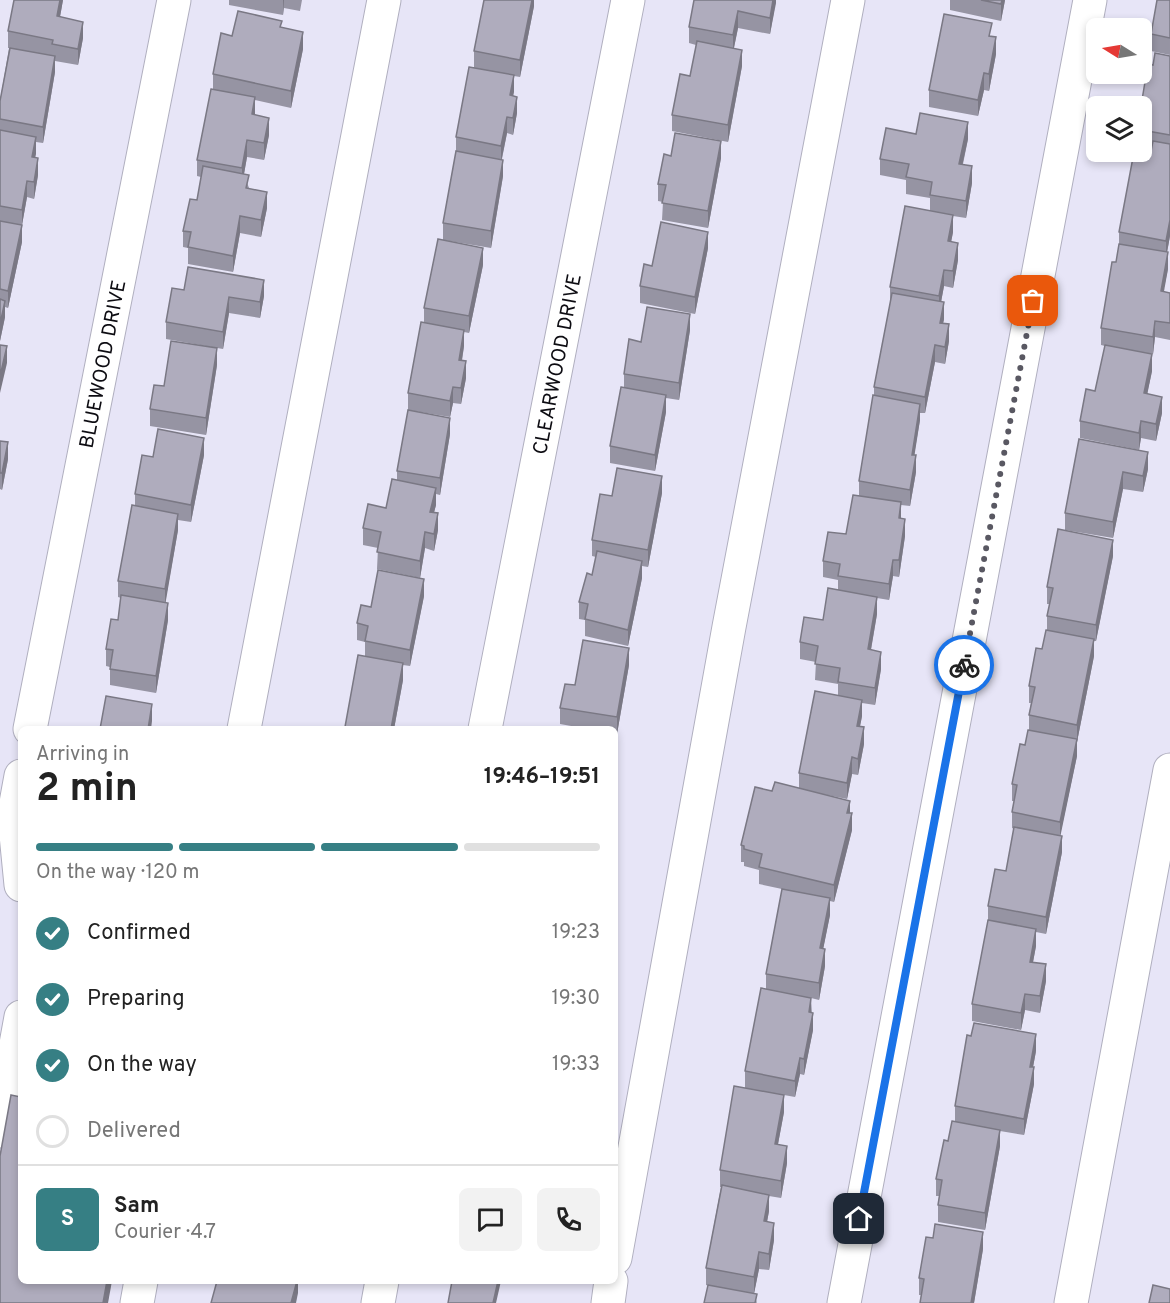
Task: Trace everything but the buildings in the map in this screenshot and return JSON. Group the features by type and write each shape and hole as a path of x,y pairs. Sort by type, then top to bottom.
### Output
{"street":[{"name":"BLUEWOOD DRIVE","path":"31,726 174,0"},
{"path":"245,726 384,0"},
{"name":"CLEARWOOD DRIVE","path":"486,726 628,0"},
{"path":"618,1241 726,639 848,0"},
{"path":"844,1303 1090,0"},
{"path":"1071,1303 1170,770"},
{"path":"18,789 12,814 18,861"},
{"path":"0,1131 13,1024"},
{"path":"137,1303 140,1284"},
{"path":"378,1303 381,1284"},
{"path":"608,1303 611,1284"}],"way so far":[{"path":"964,665 1033,301"}],"route":[{"path":"859,1219 964,665"}]}
